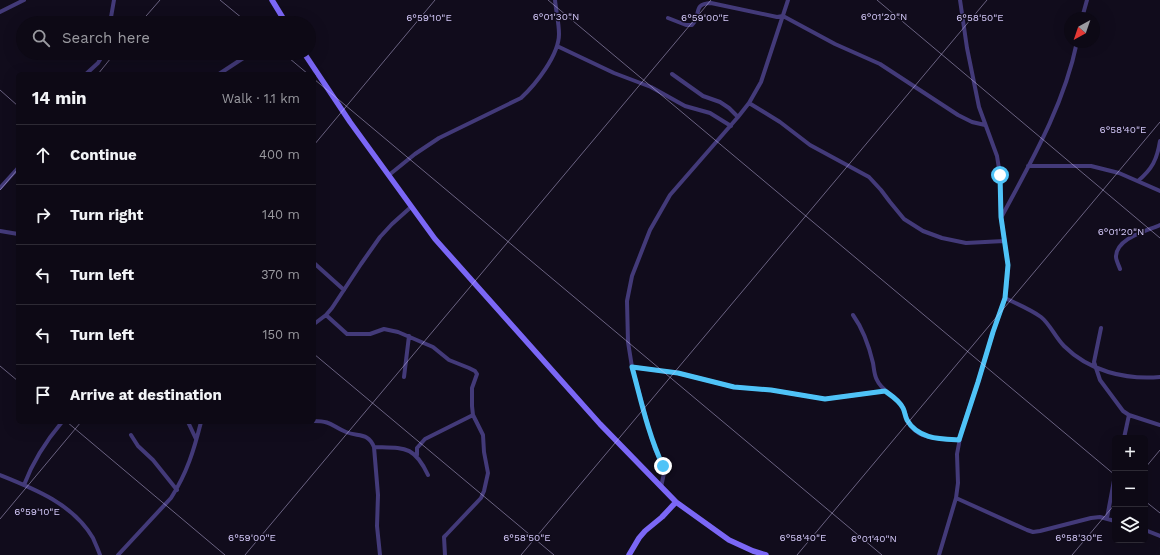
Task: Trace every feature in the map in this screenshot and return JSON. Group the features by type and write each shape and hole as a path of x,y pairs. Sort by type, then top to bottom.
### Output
{"main road":[{"path":"272,0 282,16"},
{"path":"309,60 346,116 435,239 600,424 676,502 729,540 766,555"},
{"path":"629,555 645,530 662,517 676,502"}],"street":[{"path":"0,12 24,0"},
{"path":"111,16 114,0"},
{"path":"389,175 415,154 439,138 521,98 531,89 542,74 557,46 559,35 555,0"},
{"path":"661,487 664,473 663,466 655,449 648,426 632,367 628,342 627,301 632,276 650,230 670,195 731,126 749,103 761,82 788,0"},
{"path":"939,555 956,498 958,483 957,454 959,440 1005,298 1008,265 1001,217 1000,175 997,156 979,107 973,81 960,0"},
{"path":"1084,12 1087,0"},
{"path":"668,18 686,25 692,25 695,22 698,8 701,5 712,3 777,17 783,16 835,44 880,64 958,114 972,122 985,125"},
{"path":"557,46 614,73 651,87 685,106 710,113 731,126"},
{"path":"1001,217 1054,115 1066,82 1075,48"},
{"path":"88,72 100,60"},
{"path":"222,72 240,60"},
{"path":"672,74 703,96 720,102 738,117"},
{"path":"749,103 780,122 816,148 869,177 904,218 923,232 966,243 1004,241"},
{"path":"1138,181 1152,167 1157,158 1160,141"},
{"path":"1028,166 1091,166 1119,173 1160,191"},
{"path":"0,188 16,170"},
{"path":"316,322 326,315 380,237 392,224 412,207"},
{"path":"1120,269 1116,257 1123,243 1129,238 1160,225"},
{"path":"0,230 16,234"},
{"path":"316,265 344,290"},
{"path":"1005,298 1042,318 1064,346 1095,368 1116,374 1160,377"},
{"path":"326,315 347,334 370,334 384,329 390,329 409,336 433,347 449,360 475,371 477,374 472,394 473,415 483,435 484,452 488,473 487,482 481,498 444,537 445,555"},
{"path":"853,315 860,324 865,337 876,378 880,386 897,399 912,427 920,433 940,439 959,440"},
{"path":"1101,328 1094,362 1100,380 1123,411 1129,415 1160,425"},
{"path":"404,377 409,336"},
{"path":"632,367 678,373 734,387 771,390 825,399 885,391"},
{"path":"417,455 417,448 425,438 473,415"},
{"path":"1125,435 1129,415"},
{"path":"316,421 329,422 344,431 368,438 372,442 374,447 378,495 376,521 380,555"},
{"path":"24,484 40,452 50,436 60,424"},
{"path":"189,424 196,440"},
{"path":"118,555 177,490 190,462 200,424"},
{"path":"131,435 138,446 156,464 177,490"},
{"path":"374,447 409,450 417,455 428,474"},
{"path":"0,475 24,484 56,500 70,511 81,522 92,538 100,555"},
{"path":"1107,518 1112,491"},
{"path":"956,498 1033,532 1092,518 1107,518 1112,520"},
{"path":"1148,531 1160,536"}],"route":[{"path":"663,466 655,449 632,367 678,373 752,390 771,390 825,399 885,391 897,399 912,427 920,433 940,439 959,440 1005,298 1008,265 1001,217 1000,175"}]}
